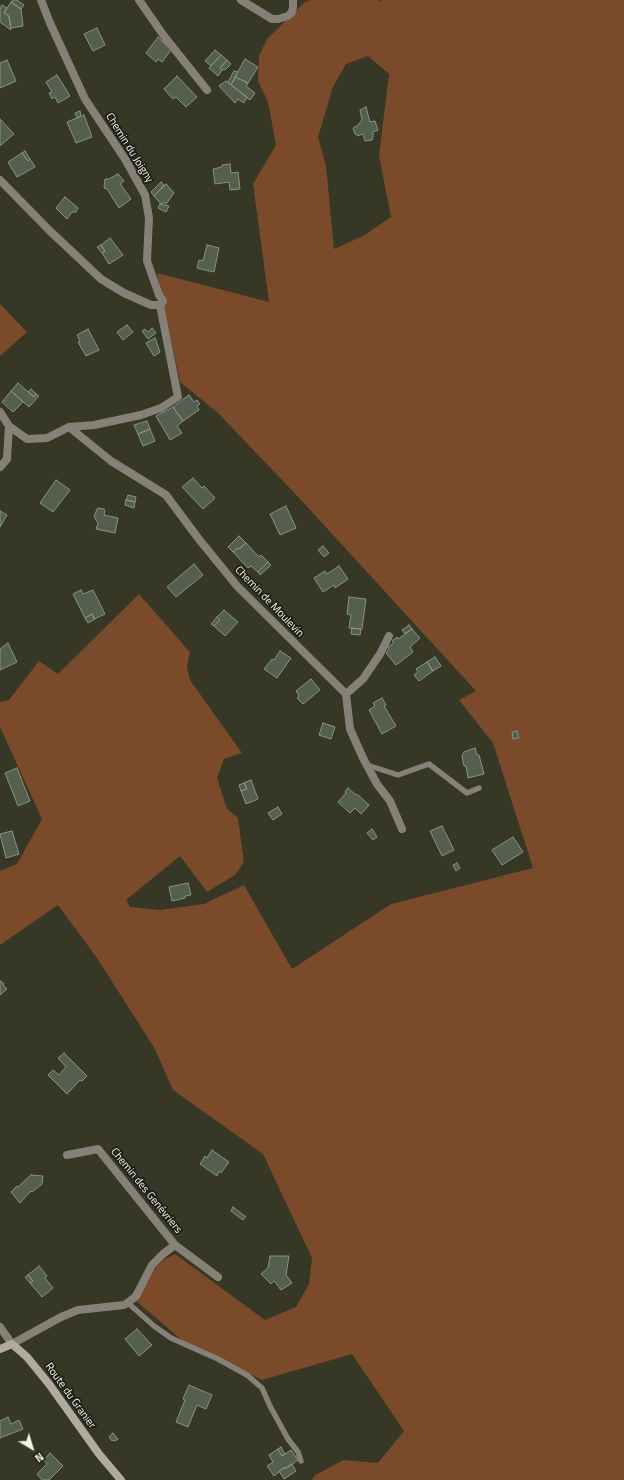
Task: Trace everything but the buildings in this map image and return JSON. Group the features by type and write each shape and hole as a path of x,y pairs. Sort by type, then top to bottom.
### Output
{"main road":[{"path":"0,1349 12,1344"},
{"name":"Route du Granier","path":"12,1344 27,1357 40,1372 99,1454 121,1480"}],"street":[{"name":"Chemin du Joigny","path":"9,426 27,439 47,438 69,427 94,425 141,415 161,408 178,397 160,305 163,301 159,295 147,260 149,218 145,195 125,159 86,99 50,23 41,0"},
{"path":"139,0 164,36 207,90"},
{"path":"241,0 272,19 278,19 288,16 292,12 293,0"},
{"path":"0,180 55,236 101,279 124,293 151,305 160,305"},
{"path":"0,412 9,426 7,459 0,467"},
{"name":"Chemin de Moulevin","path":"69,427 111,462 166,495 198,538 237,586 346,694"},
{"path":"389,636 380,654 363,679 346,694 350,729 377,784 390,801 402,829"},
{"name":"Chemin des Genévriers","path":"67,1155 98,1149 175,1245 152,1265 136,1296 128,1303"},
{"path":"175,1245 218,1277"},
{"path":"12,1344 61,1317 78,1310 124,1305 128,1303"},
{"name":"Route du Granier","path":"0,1327 12,1344"}],"lane":[{"path":"367,765 398,775 429,764 467,793 478,788"},
{"path":"128,1303 154,1326 171,1338 247,1374 262,1388 288,1439 298,1452 301,1461"}],"shaded area":[{"path":"310,0 624,0 624,1480 312,1480 315,1475 344,1460 378,1463 404,1431 352,1354 262,1380 183,1341 136,1301 156,1267 165,1259 175,1254 265,1320 296,1307 309,1284 312,1258 263,1154 173,1090 155,1049 97,958 58,905 0,945 0,871 17,864 42,819 0,727 0,702 9,700 39,661 58,674 139,594 190,652 187,667 190,680 242,753 224,759 217,778 227,809 238,818 244,862 235,875 207,892 180,856 126,900 130,907 160,910 204,904 244,885 292,969 391,904 533,868 493,743 459,700 476,691 301,500 218,413 180,382 157,273 269,302 253,184 276,145 268,102 258,81 259,56 267,39 305,2","holes":["368,56 389,74 379,156 391,217 363,236 334,249 326,166 318,137 333,87 346,64"]},
{"path":"0,304 27,332 0,356"}]}
